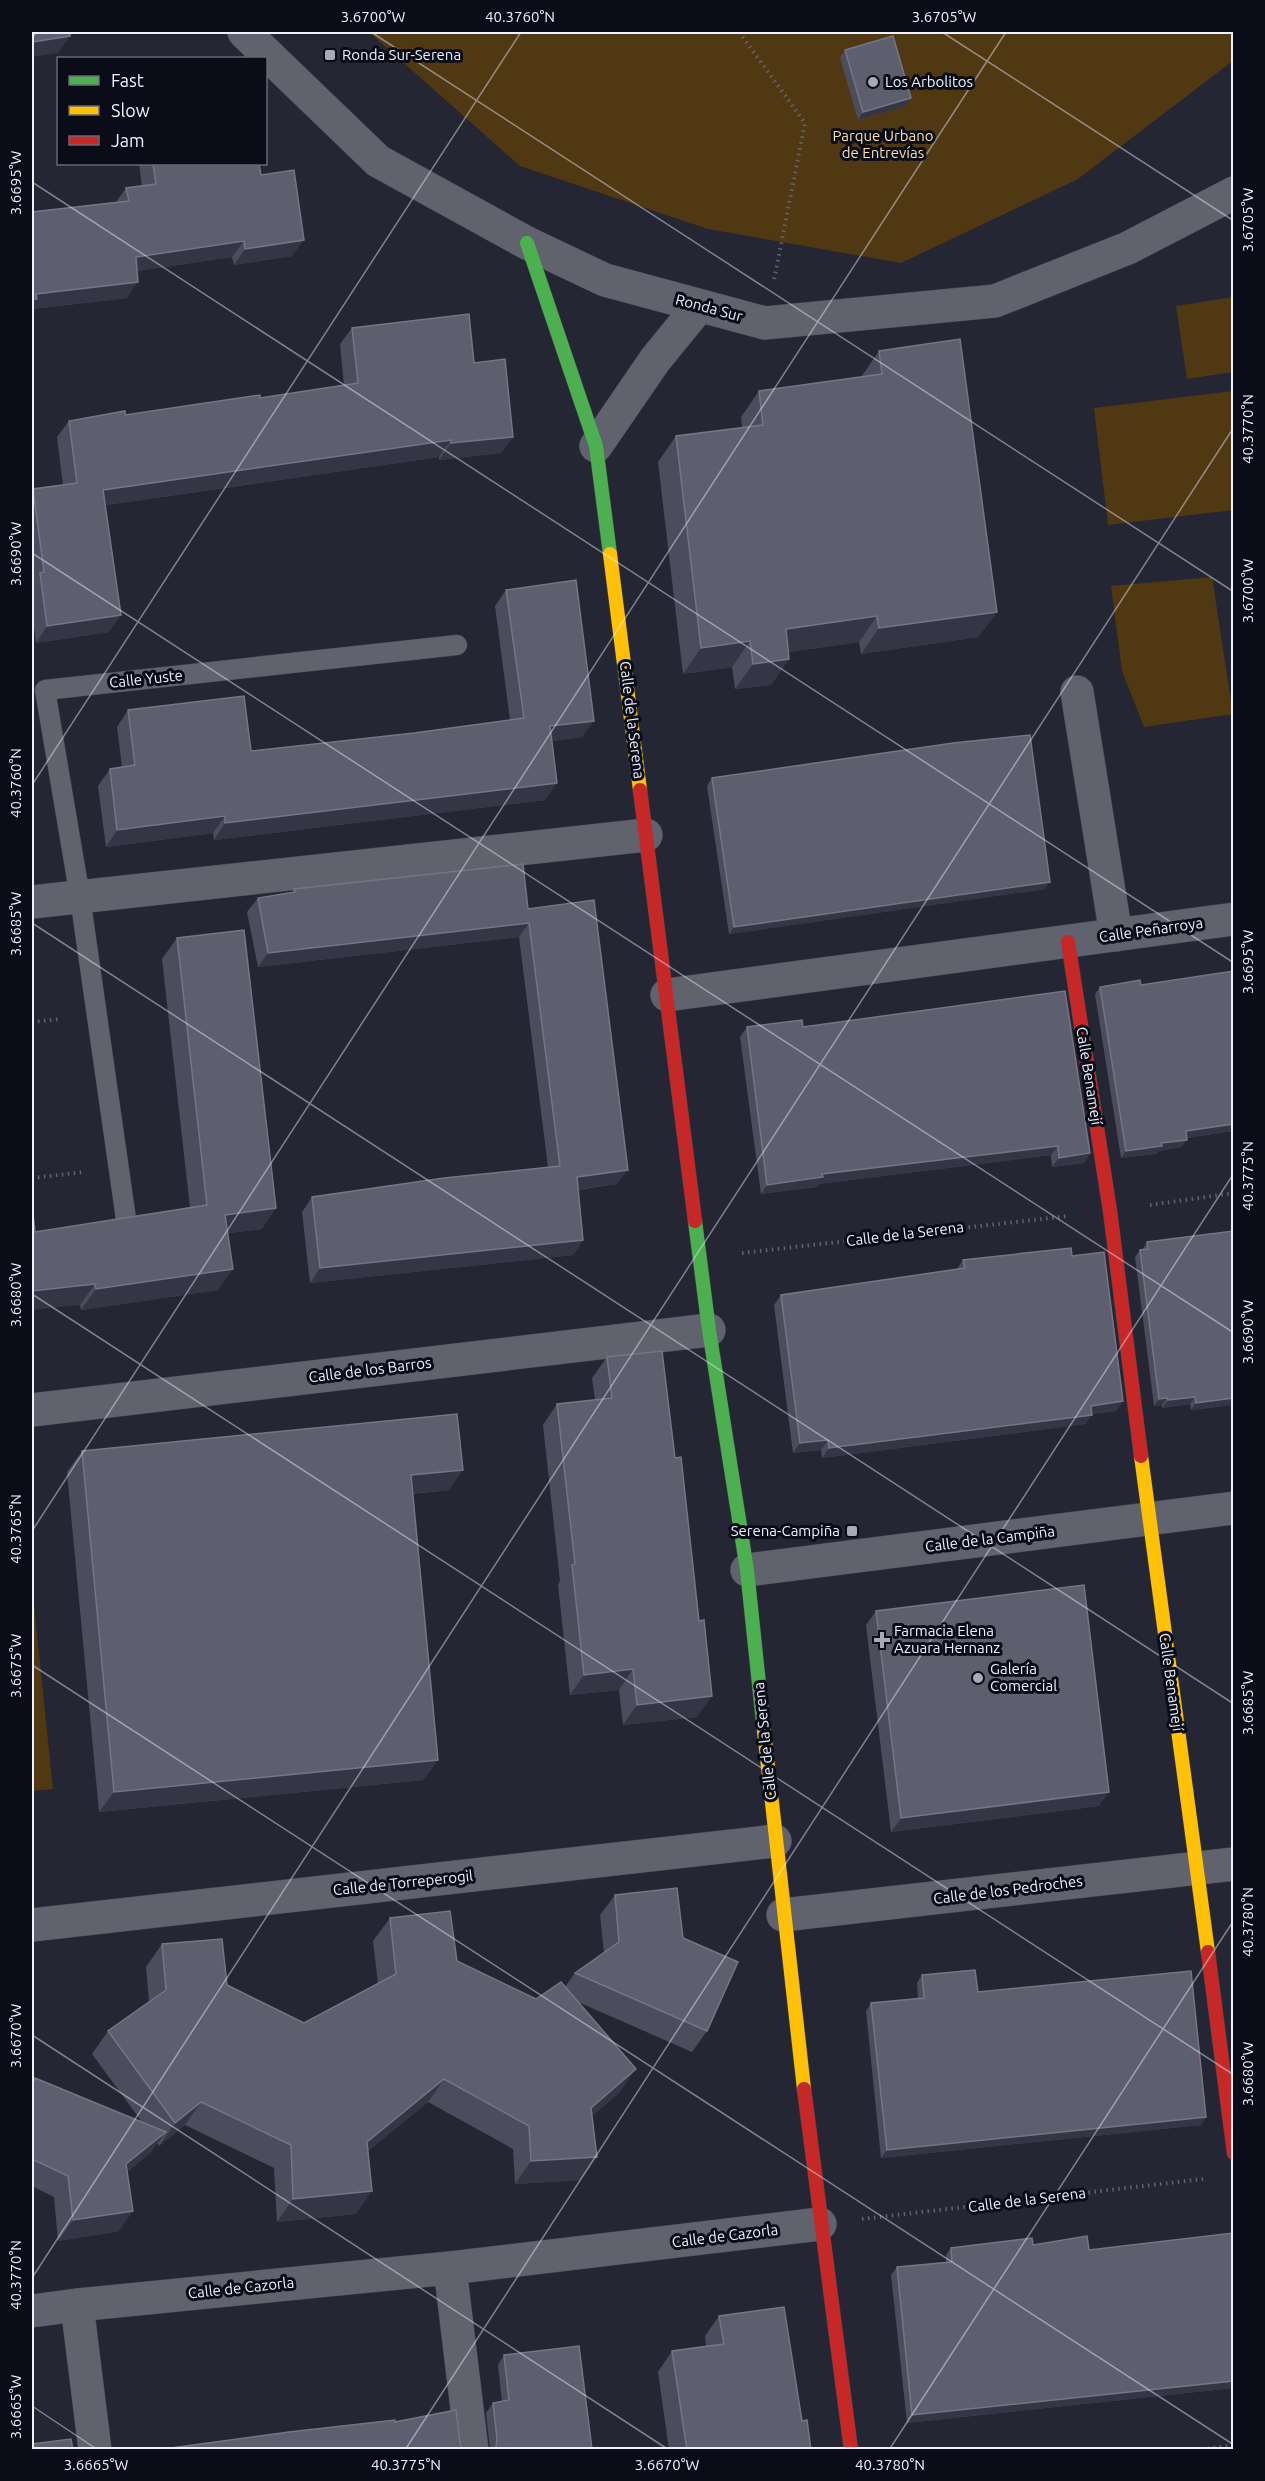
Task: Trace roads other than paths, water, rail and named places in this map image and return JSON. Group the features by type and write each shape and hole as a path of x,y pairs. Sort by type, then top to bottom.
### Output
{"street":[{"name":"Ronda Sur","path":"244,32 378,161 527,243 605,280 765,323 995,301 1128,248 1233,193"},
{"name":"Calle de la Serena","path":"527,243 596,446 709,1330 747,1570 783,1915 820,2224 851,2450"},
{"path":"596,446 655,360 699,306"},
{"path":"1077,692 1116,935"},
{"path":"32,902 646,836"},
{"name":"Calle Peñarroya","path":"1068,942 1233,919"},
{"path":"667,995 1068,942"},
{"name":"Calle Benamejí","path":"1068,942 1110,1211 1233,2153"},
{"name":"Calle de los Barros","path":"32,1410 709,1330"},
{"name":"Calle de la Campiña","path":"747,1570 1233,1508"},
{"name":"Calle de Torreperogil","path":"32,1925 775,1840"},
{"name":"Calle de los Pedroches","path":"783,1915 1233,1864"},
{"name":"Calle de Cazorla","path":"32,2311 77,2304 450,2268 820,2224"},
{"path":"450,2268 472,2450"},
{"path":"77,2304 95,2450"}],"lane":[{"name":"Calle Yuste","path":"80,897 45,690 456,645"},
{"path":"80,897 127,1226"}],"place":[{"name":"Ronda Sur-Serena","path":"330,55"},
{"name":"Los Arbolitos","path":"873,82"},
{"name":"Serena-Campiña","path":"852,1531"},
{"name":"Farmacia Elena Azuara Hernanz","path":"882,1640"},
{"name":"Galería Comercial","path":"978,1678"}],"park label":[{"name":"Parque Urbano de Entrevías","path":"883,144"}]}
